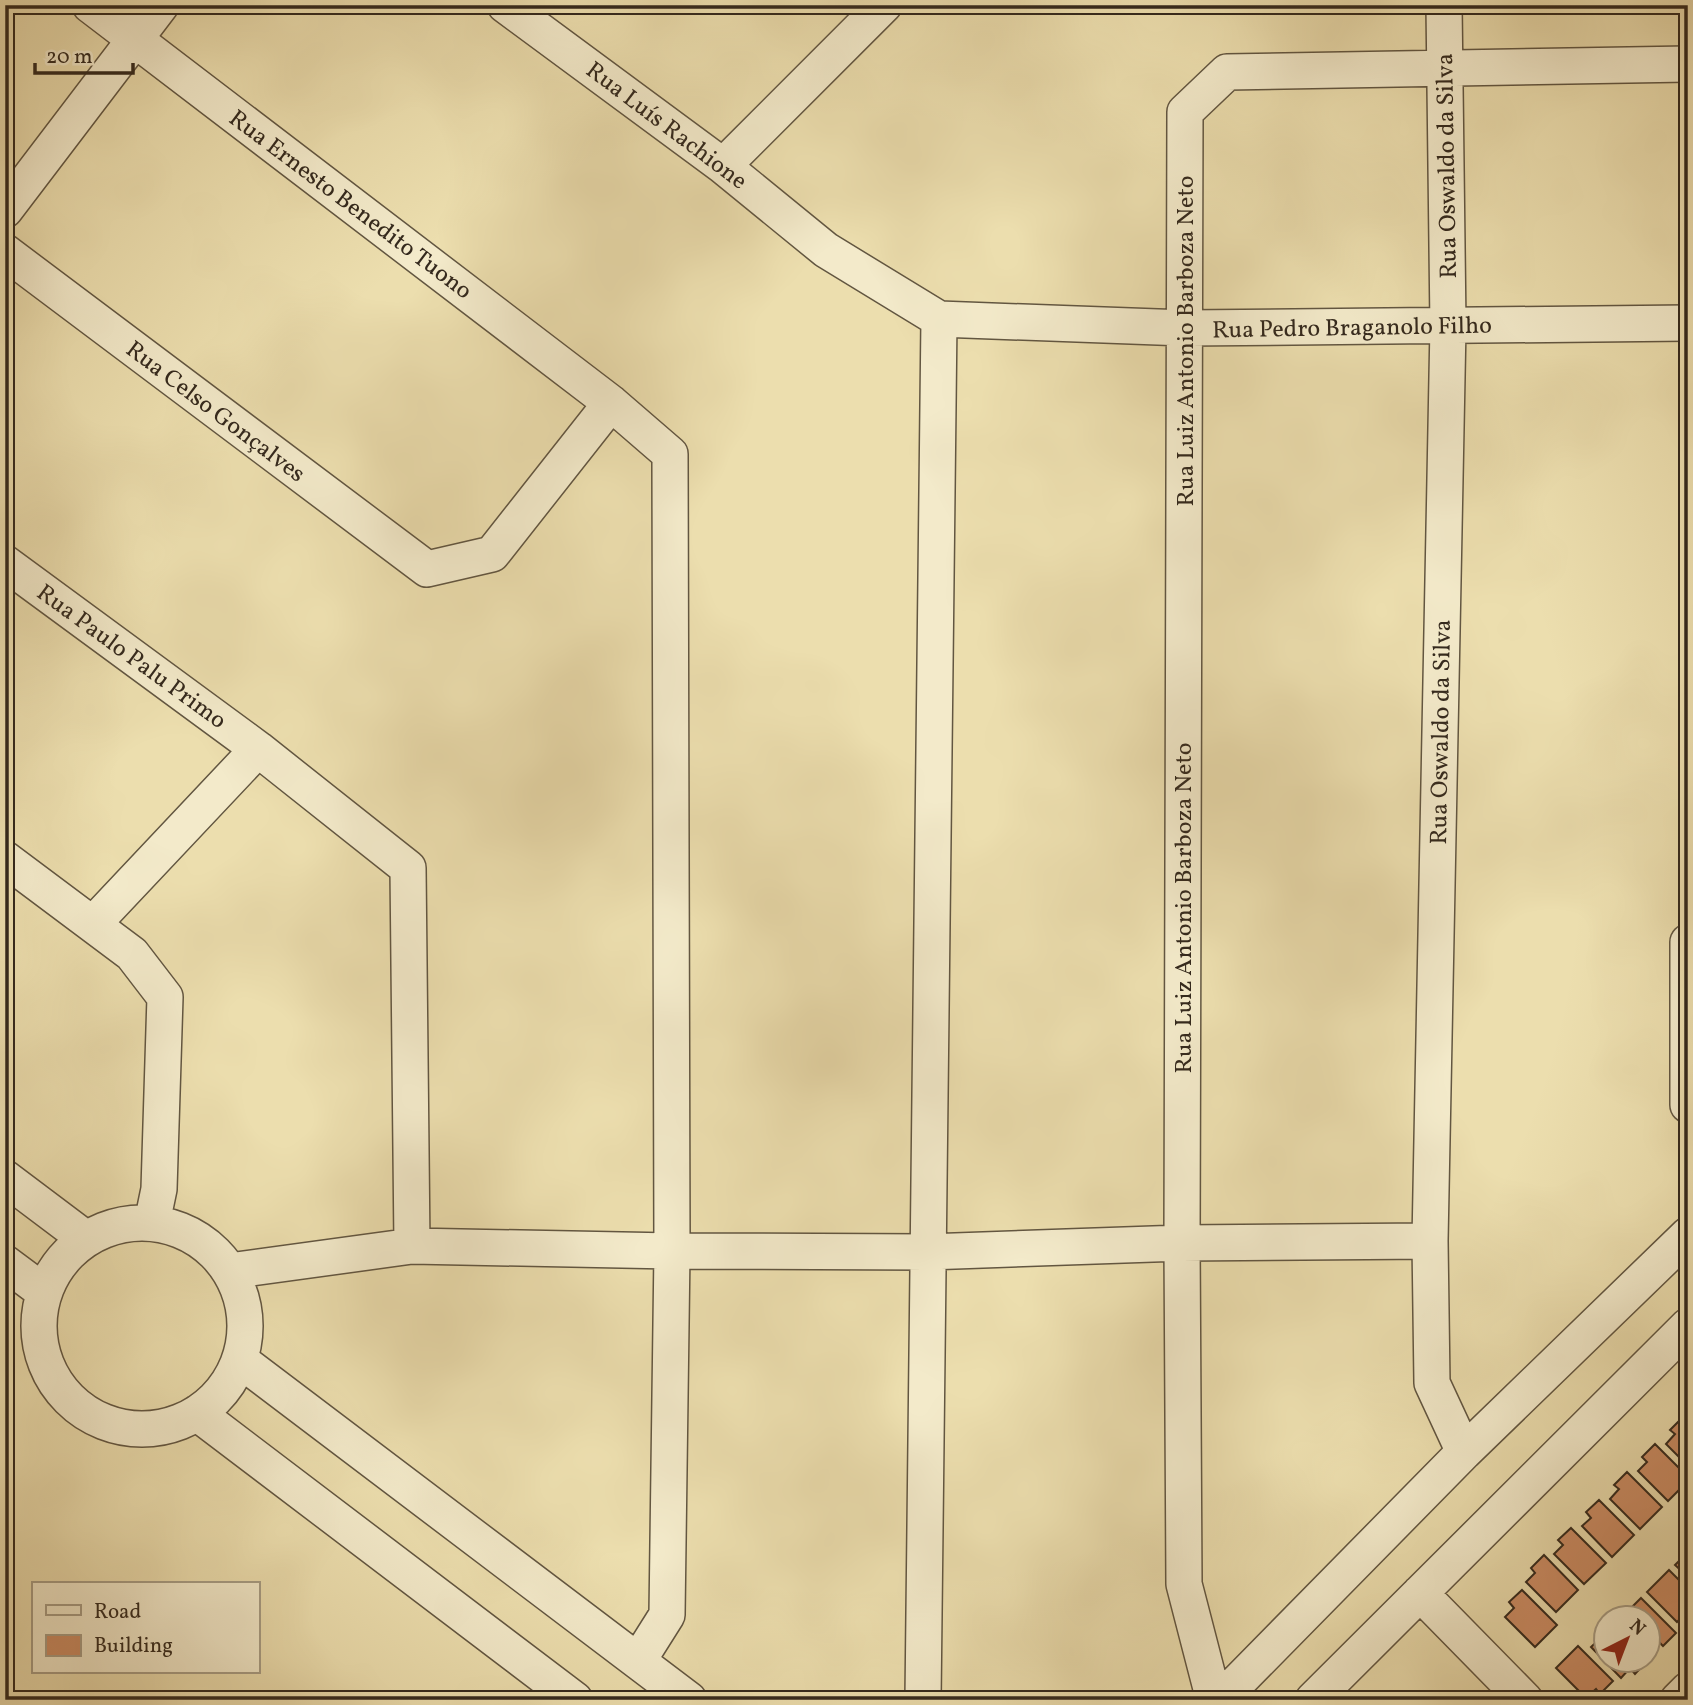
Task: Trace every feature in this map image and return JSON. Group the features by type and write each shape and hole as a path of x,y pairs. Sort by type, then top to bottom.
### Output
{"street":[{"name":"Rua Ernesto Benedito Tuono","path":"90,5 611,403 670,454 672,1251 667,1615 638,1661"},
{"path":"5,210 161,5"},
{"path":"723,166 884,5"},
{"name":"Rua Oswaldo da Silva","path":"1444,5 1448,326 1430,1241 1432,1383 1464,1452"},
{"name":"Rua Luís Rachione","path":"511,7 723,166 825,250"},
{"path":"1446,68 1688,64"},
{"name":"Rua Luiz Antonio Barboza Neto","path":"1214,1700 1184,1584 1182,1243 1185,112 1227,72 1446,68"},
{"name":"Rua Pedro Braganolo Filho","path":"825,250 939,319 1185,328 1688,323"},
{"name":"Rua Celso Gonçalves","path":"5,252 426,569 492,554 611,403"},
{"path":"923,1700 939,319"},
{"name":"Rua Paulo Palu Primo","path":"5,563 258,749 408,868 412,1247"},
{"path":"93,924 258,749"},
{"path":"5,859 132,954 165,997 159,1189 152,1223"},
{"path":"1688,942 1688,1105"},
{"path":"5,1178 86,1238"},
{"path":"130,1223 152,1223 175,1228 196,1238 214,1253 229,1271 239,1292 244,1314 244,1338 240,1360 230,1381 215,1399 176,1424 131,1429 108,1424 87,1414 69,1399 54,1381 44,1360 38,1314 54,1271 68,1253 86,1238 107,1228 130,1223"},
{"path":"1220,1700 1464,1452 1688,1235"},
{"path":"229,1271 412,1247 927,1252 1182,1243 1430,1241"},
{"path":"5,1263 44,1292"},
{"path":"1313,1700 1688,1326"},
{"path":"240,1360 689,1700"},
{"path":"197,1413 575,1700"},
{"path":"1420,1593 1525,1700"},
{"path":"1678,1700 1688,1690"}],"building":[{"path":"1683,1417 1688,1422 1688,1466 1666,1444 1675,1434 1670,1430"},
{"path":"1655,1444 1688,1477 1688,1481 1668,1501 1638,1471 1647,1462 1642,1457"},
{"path":"1627,1472 1662,1507 1640,1529 1610,1499 1619,1489 1614,1485"},
{"path":"1599,1500 1634,1535 1612,1557 1582,1526 1591,1518 1586,1512"},
{"path":"1571,1528 1606,1563 1584,1584 1554,1554 1563,1545 1558,1540"},
{"path":"1688,1552 1688,1577 1675,1565"},
{"path":"1544,1555 1578,1590 1556,1612 1526,1582 1535,1573 1531,1568"},
{"path":"1669,1570 1688,1589 1688,1614 1677,1622 1662,1604 1647,1592"},
{"path":"1522,1590 1557,1625 1535,1647 1505,1617 1514,1608 1509,1602"},
{"path":"1641,1598 1647,1604 1635,1604"},
{"path":"1662,1619 1676,1633 1662,1645"},
{"path":"1578,1646 1592,1660 1592,1674 1606,1674 1613,1681 1600,1694 1596,1689 1586,1698 1556,1668"}]}
